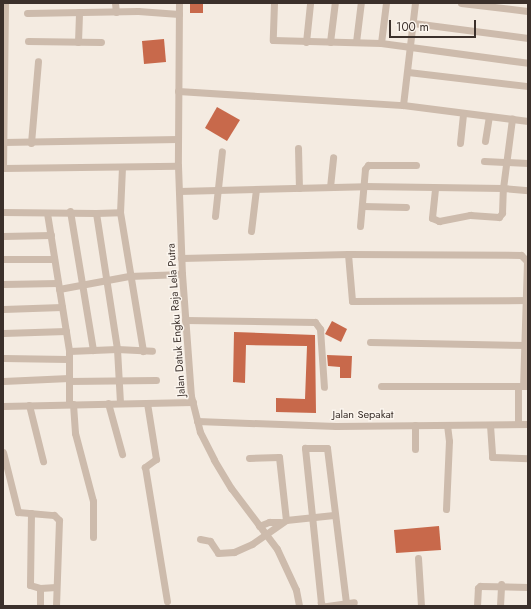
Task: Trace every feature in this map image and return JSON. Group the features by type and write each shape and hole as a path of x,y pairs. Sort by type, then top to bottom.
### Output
{"street":[{"path":"5,3 3,168 178,166"},
{"path":"115,3 116,12"},
{"name":"Jalan Datuk Engku Raja Lela Putra","path":"179,3 178,166 181,258 193,402 197,421 214,460 259,526 277,549 296,590 299,606"},
{"path":"274,3 273,40 381,43 528,63"},
{"path":"306,42 310,3"},
{"path":"330,42 335,3"},
{"path":"356,42 361,3"},
{"path":"381,43 386,3"},
{"path":"403,105 415,3"},
{"path":"461,3 528,11"},
{"path":"78,42 79,12"},
{"path":"27,13 116,12 179,14"},
{"path":"413,23 528,38"},
{"path":"28,41 101,42"},
{"path":"31,143 38,61"},
{"path":"408,72 528,86"},
{"path":"178,91 403,105 463,114 528,121"},
{"path":"460,143 463,114"},
{"path":"485,141 489,117"},
{"path":"435,189 432,218 439,221 470,216 500,217 502,213 503,188 512,119"},
{"path":"4,142 31,143 178,139"},
{"path":"298,148 299,188"},
{"path":"215,216 222,151"},
{"path":"330,187 333,157"},
{"path":"484,161 528,164"},
{"path":"360,226 365,169 368,165 416,165"},
{"path":"122,167 120,212 129,276 143,351"},
{"path":"179,191 364,186 435,189 503,188 528,190"},
{"path":"251,231 256,189"},
{"path":"362,206 406,207"},
{"path":"70,211 93,350"},
{"path":"3,212 120,212"},
{"path":"47,213 69,351 69,379 75,433 93,501 92,537"},
{"path":"96,213 117,349 120,403"},
{"path":"3,236 50,235"},
{"path":"181,258 348,254 521,256 527,261 527,300 526,345 518,424"},
{"path":"348,254 352,301 527,300"},
{"path":"3,259 54,259"},
{"path":"3,284 82,286 129,276 182,274"},
{"path":"3,309 62,307"},
{"path":"185,320 315,322 320,329 324,387"},
{"path":"3,333 66,331"},
{"path":"370,342 526,345"},
{"path":"69,351 117,349 152,351"},
{"path":"3,358 68,359"},
{"path":"3,381 69,379 156,380"},
{"path":"381,386 523,386"},
{"path":"3,406 193,402"},
{"path":"147,403 156,459 145,467 167,601"},
{"path":"108,404 122,454"},
{"path":"30,405 43,460"},
{"name":"Jalan Sepakat","path":"197,421 336,426 528,424"},
{"path":"415,425 415,448"},
{"path":"446,509 449,449 447,425"},
{"path":"490,425 492,457 528,458"},
{"path":"323,606 321,603 313,517 304,450 311,448 327,448 334,515 346,603"},
{"path":"3,452 18,512 58,516 56,606"},
{"path":"249,458 280,457 283,521"},
{"path":"31,514 29,582 33,587 56,587"},
{"path":"259,526 269,522 334,515"},
{"path":"200,539 210,541 217,552 220,553 239,551 266,535 283,521"},
{"path":"418,558 421,606"},
{"path":"500,606 501,584"},
{"path":"477,606 479,586 501,584 528,587"},
{"path":"40,588 40,606"},
{"path":"327,606 354,602"}],"building":[{"path":"190,3 203,3 203,13 190,13"},
{"path":"164,39 166,62 144,64 142,41"},
{"path":"217,107 240,120 227,141 205,128"},
{"path":"332,321 347,329 341,342 325,334"},
{"path":"234,332 315,335 316,413 276,412 276,398 305,399 307,346 246,345 245,383 233,382"},
{"path":"327,355 352,356 351,378 340,378 340,367 328,366"},
{"path":"439,526 441,550 396,553 394,530"}]}
